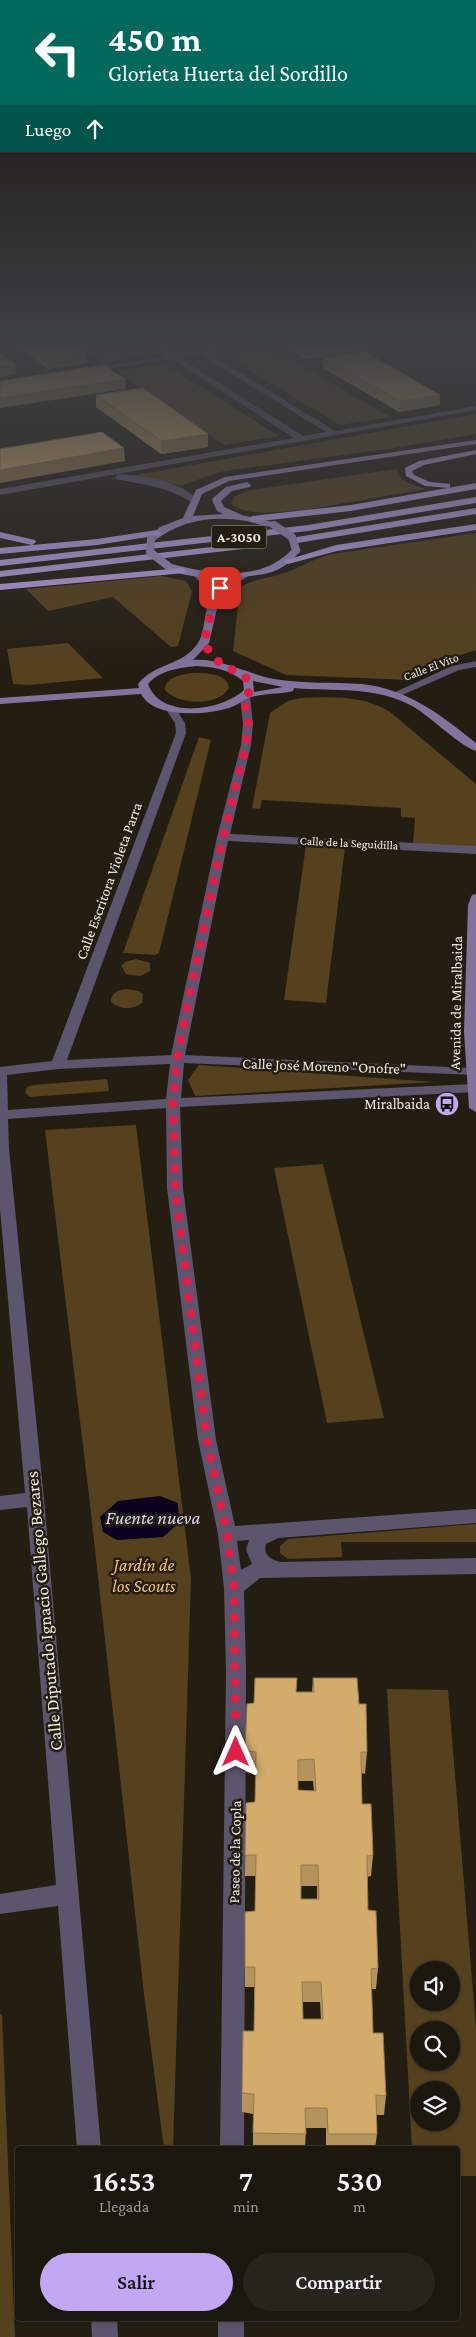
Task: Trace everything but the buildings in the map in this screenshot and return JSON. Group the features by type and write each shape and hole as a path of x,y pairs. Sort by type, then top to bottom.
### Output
{"highway":[{"path":"458,455 422,463 411,468 408,473 414,479 428,484 476,485"},
{"path":"252,519 351,508 476,485"},
{"name":"A-3050","path":"0,563 299,530 476,500"},
{"name":"A-3050","path":"0,574 274,543 476,511"},
{"path":"288,561 314,552 476,525"},
{"path":"0,535 27,542 66,544"},
{"path":"0,551 154,536"},
{"path":"0,587 182,571"}],"main road":[{"path":"184,522 190,516 194,500 199,492 228,479 388,455"},
{"path":"241,518 220,509 216,500 229,489 248,484 448,455"},
{"path":"215,517 252,519 274,525 290,533 296,545 296,550 288,561 268,570 248,574 197,574 168,566 150,552 154,536 184,522 215,517"}],"street":[{"path":"0,492 209,455"},
{"path":"111,473 117,477 150,481 170,487 194,500"},
{"path":"197,574 209,584 214,600"},
{"path":"248,574 220,588 214,600 204,643 197,652 180,664 156,672 143,684 143,691 148,698 170,708 191,711 212,710 231,705 245,697 306,686"},
{"path":"204,643 209,652 225,667"},
{"path":"180,664 211,664 262,680 306,686 368,687 396,694 425,709 476,748"},
{"name":"Calle El Vito","path":"396,694 456,668 476,664"},
{"path":"243,675 250,685 245,697"},
{"path":"0,701 143,691"},
{"name":"Paseo de la Copla","path":"232,2146 236,1682 234,1588 227,1534 207,1440 175,1188 173,1103 177,1059 223,837 246,745 248,724 245,697"},
{"name":"Calle Escritora Violeta Parra","path":"58,1065 181,734 180,723 170,708"},
{"name":"Calle de la Seguidilla","path":"223,837 476,850"},
{"name":"Avenida de Miralbaida","path":"476,898 474,905 471,1072 476,1108"},
{"name":"Calle José Moreno \"Onofre\"","path":"0,1076 58,1065 177,1059 471,1072"},
{"name":"Calle Diputado Ignacio Gallego Bezares","path":"0,1076 2,1149 90,2146"},
{"name":"Calle José Moreno \"Onofre\"","path":"2,1115 173,1103 473,1088"},
{"path":"0,1503 34,1499"},
{"path":"227,1534 476,1516"},
{"path":"276,1530 259,1539 255,1550 262,1564 279,1569"},
{"path":"234,1588 250,1573 257,1570 476,1566"},
{"path":"0,1904 68,1894"},
{"path":"104,2321 105,2337"},
{"path":"231,2321 231,2337"}],"green space":[{"path":"248,455 343,455 224,471 182,485 131,476"},
{"path":"396,469 404,480 412,485 426,489 304,510 263,513 245,511 231,504 234,497 246,491"},
{"path":"476,533 476,650 429,665 410,680 286,675 233,651 240,587 254,581 285,573 333,554"},
{"path":"162,576 186,581 192,591 178,646 171,647 113,597 48,611 26,589"},
{"path":"68,643 103,678 28,685 13,684 7,649"},
{"path":"191,673 214,674 224,679 229,688 224,694 216,698 198,702 179,699 165,690 171,679"},
{"path":"300,698 347,698 380,706 390,712 476,784 476,847 413,844 415,818 401,817 401,808 262,800 260,809 252,808 270,713 288,701"},
{"path":"199,737 211,740 159,953 155,955 123,953"},
{"path":"306,845 345,847 326,1003 284,1000"},
{"path":"136,959 150,963 150,971 140,976 126,974 121,966 125,962"},
{"path":"126,989 139,991 143,994 142,1003 126,1008 118,1007 111,1002 112,996 116,992"},
{"path":"199,1065 435,1082 195,1096 188,1080"},
{"path":"107,1079 109,1091 30,1097 25,1093 27,1087 33,1085"},
{"name":"Jardín de los Scouts","path":"136,1125 191,1579 173,2146 164,2146 144,1994 90,1504 45,1130"},
{"path":"323,1164 384,1418 327,1423 274,1168"},
{"path":"476,1524 476,1542 341,1542 342,1557 288,1559 280,1553 280,1546 288,1539"},
{"path":"387,1689 448,1690 476,2028 476,2176 460,2176 460,2146 412,2146 411,2131 460,2131 460,2081 410,2081 410,2112"},
{"path":"0,2014 2,2014 15,2337 0,2337"}],"water":[{"name":"Fuente nueva","path":"160,1496 178,1503 179,1523 163,1537 117,1540 103,1532 100,1517 118,1501"}],"place":[{"name":"Miralbaida","path":"447,1104"}],"route":[{"path":"220,588 214,600 204,643 209,652 225,667 236,670 248,680 250,691 244,697 248,724 246,745 223,837 177,1059 173,1103 175,1188 207,1440 227,1534 234,1588 236,1752"}]}
